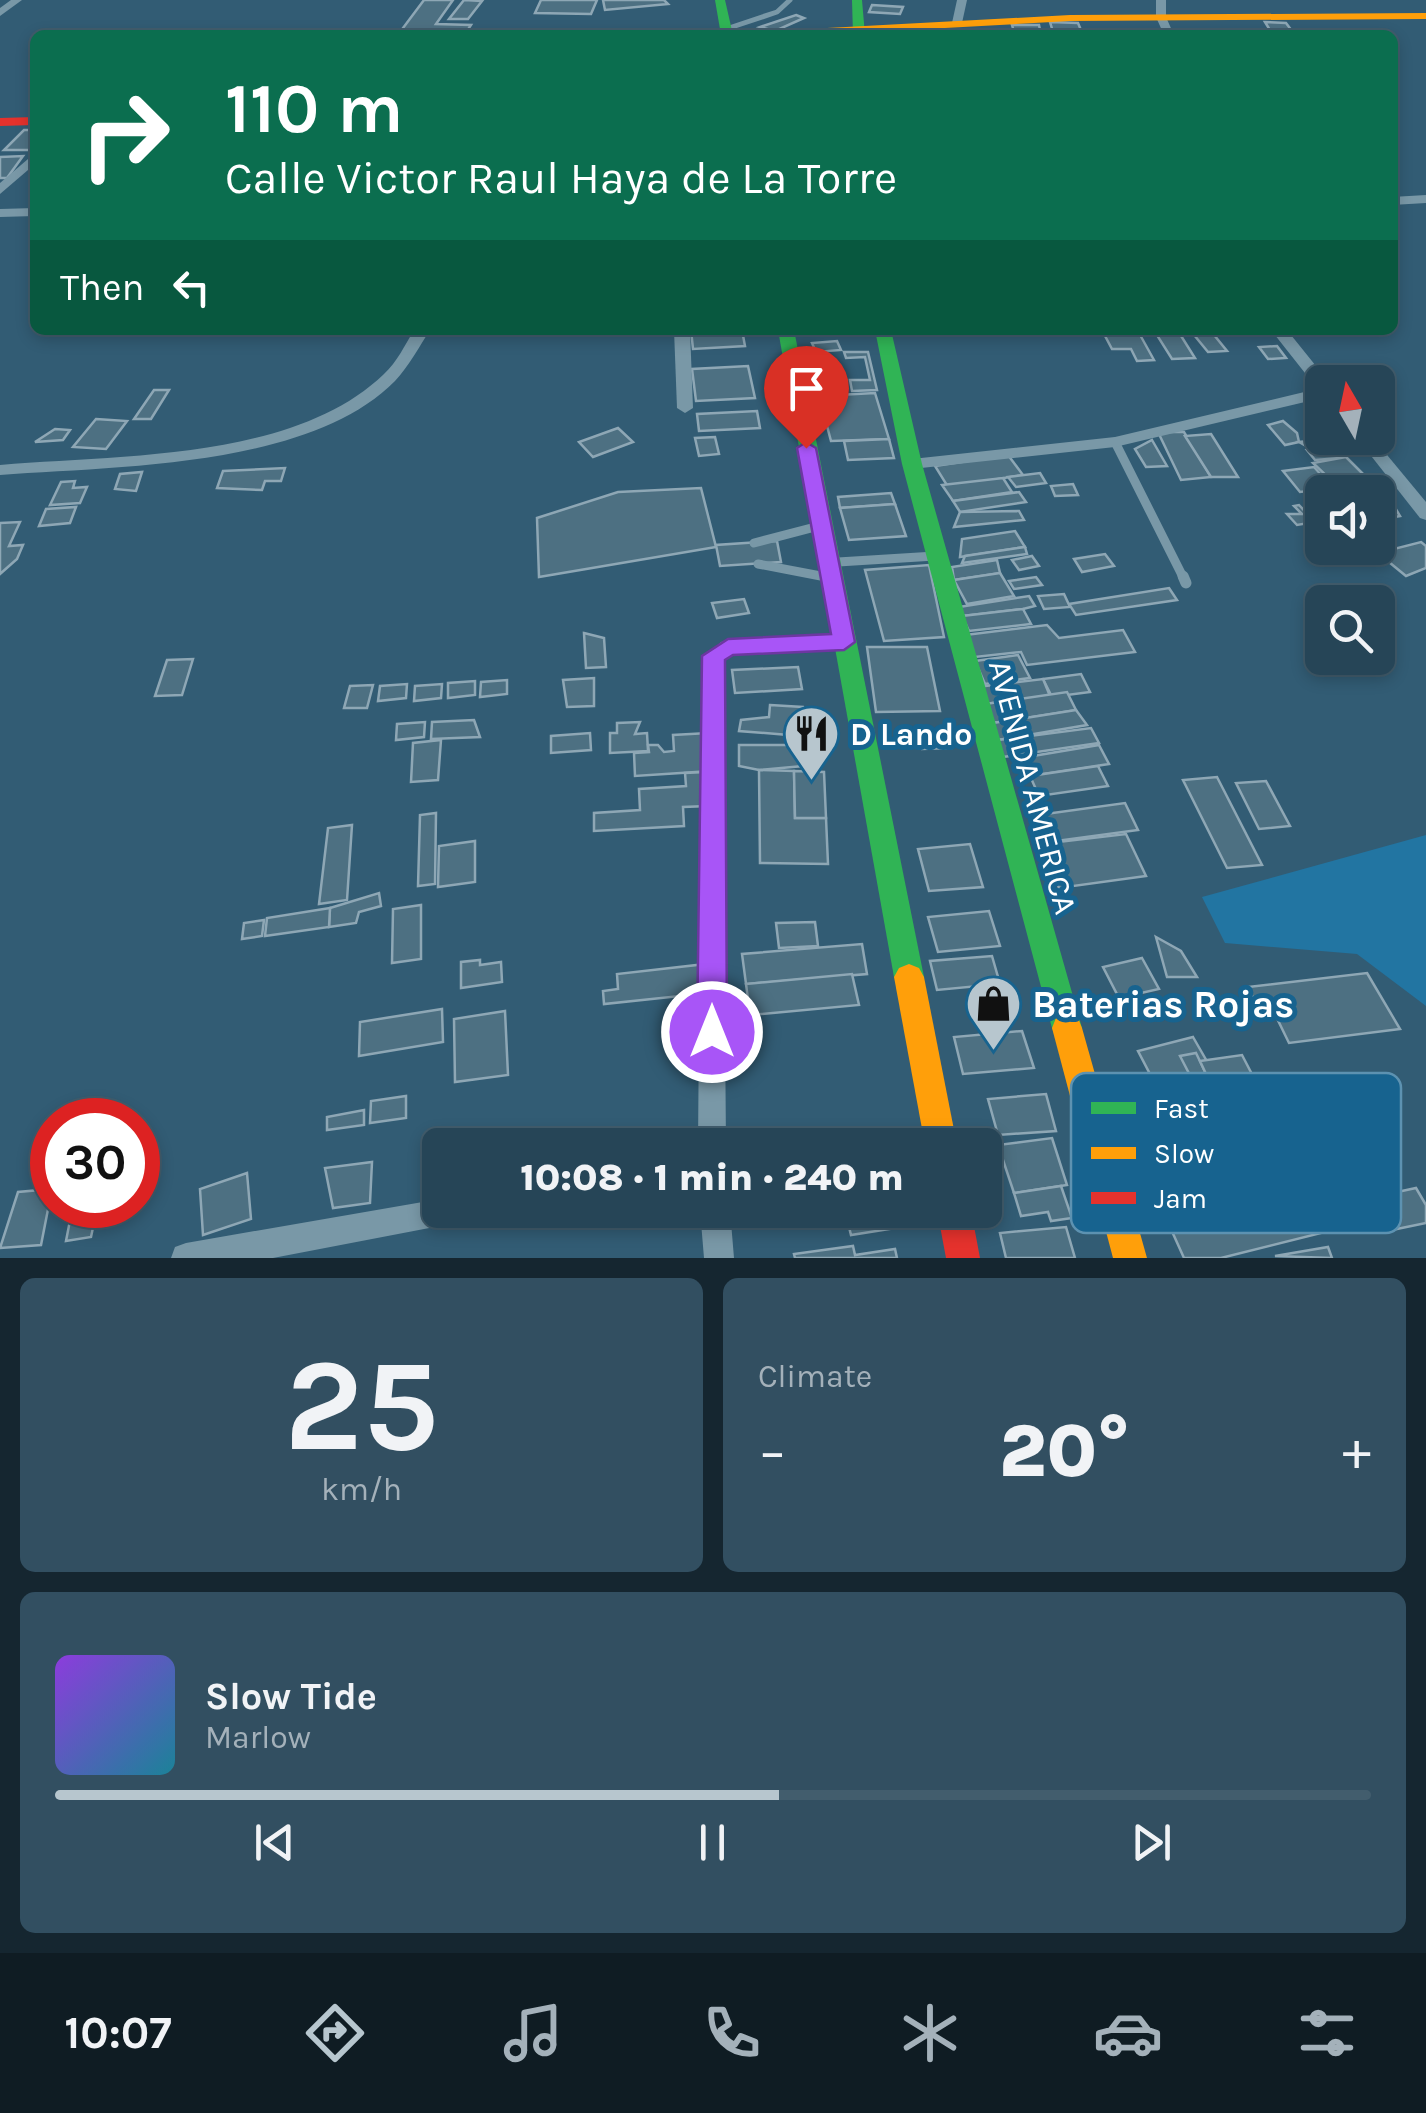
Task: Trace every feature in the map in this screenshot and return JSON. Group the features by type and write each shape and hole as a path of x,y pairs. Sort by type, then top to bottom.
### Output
{"main road":[{"path":"720,0 726,30"},
{"path":"857,0 859,30"},
{"path":"869,30 960,12 1164,17 1426,16"},
{"path":"0,122 30,121"},
{"path":"787,335 828,570 939,1128"},
{"name":"AVENIDA AMERICA","path":"884,335 912,464 1078,1073"},
{"path":"957,1228 963,1258"},
{"name":"AVENIDA AMERICA","path":"1123,1233 1130,1258"}],"street":[{"path":"0,13 17,0"},
{"path":"0,190 30,163"},
{"path":"1398,201 1426,200"},
{"path":"0,212 30,212"},
{"path":"0,470 224,448 297,433 357,405 390,379 419,335"},
{"path":"682,335 686,408"},
{"path":"1283,335 1307,365"},
{"path":"912,464 1115,442 1305,396"},
{"path":"1379,455 1426,514"},
{"path":"712,1128 712,661 728,647 844,642"},
{"path":"186,1258 422,1217"},
{"path":"716,1228 719,1258"}],"lane":[{"path":"731,30 777,12 790,0"},
{"path":"1115,442 1186,583"},
{"path":"754,543 820,526"},
{"path":"758,564 828,570 939,556"}],"shaded area":[{"path":"1426,835 1426,1006 1357,954 1225,943 1202,897"}],"building":[{"path":"424,0 453,0 436,24 471,25 468,30 402,30"},
{"path":"464,0 482,1 468,19 449,19"},
{"path":"541,0 597,0 591,14 535,13"},
{"path":"603,0 664,0 668,4 605,10"},
{"path":"872,5 903,7 900,14 869,12"},
{"path":"796,15 804,18 777,30 760,27"},
{"path":"1050,22 1078,23 1081,30 1052,30"},
{"path":"1265,22 1286,23 1291,30 1270,30"},
{"path":"1012,25 1039,25 1040,30 1014,30"},
{"path":"24,130 30,130 30,150 4,150"},
{"path":"23,156 7,178 0,178 0,157"},
{"path":"692,335 743,335 745,346 693,349"},
{"path":"1105,335 1140,335 1154,360 1137,361 1131,349 1112,349"},
{"path":"1157,335 1181,335 1195,358 1172,359"},
{"path":"1194,335 1214,335 1227,351 1208,352"},
{"path":"837,341 841,350 816,352 812,343"},
{"path":"1277,346 1286,358 1268,359 1259,347"},
{"path":"844,352 868,352 877,390 852,391 850,380 870,380 865,357 846,358"},
{"path":"748,366 755,398 696,401 692,369"},
{"path":"154,390 169,390 151,419 134,419"},
{"path":"875,393 889,439 831,441 819,396"},
{"path":"757,411 760,428 699,431 697,414"},
{"path":"96,419 127,421 106,449 73,447"},
{"path":"1283,421 1297,433 1299,442 1285,445 1268,425"},
{"path":"618,428 633,442 593,457 579,442"},
{"path":"55,429 70,430 63,440 35,442"},
{"path":"1158,432 1184,432 1211,477 1181,480"},
{"path":"1211,434 1238,477 1211,477 1185,436"},
{"path":"715,437 719,454 699,456 695,438"},
{"path":"889,439 894,458 848,460 844,441"},
{"path":"1152,440 1167,466 1146,467 1135,449"},
{"path":"1008,455 1023,475 948,487 935,466"},
{"path":"1311,455 1340,458 1315,460"},
{"path":"1346,457 1364,475 1326,475 1313,463"},
{"path":"1314,467 1321,475 1305,475 1305,491 1300,492 1283,471"},
{"path":"285,468 281,481 265,481 262,490 217,488 223,471"},
{"path":"142,472 136,491 115,489 120,474"},
{"path":"1040,473 1046,483 1016,487 1008,477"},
{"path":"1003,478 1012,492 953,501 942,485"},
{"path":"75,481 73,488 87,487 80,503 50,505 61,482"},
{"path":"1073,484 1078,495 1055,496 1051,486"},
{"path":"701,488 716,547 539,577 537,518 618,492"},
{"path":"1019,492 1026,502 960,512 953,501"},
{"path":"891,493 895,504 840,508 838,497"},
{"path":"895,504 906,536 849,540 840,508"},
{"path":"1299,505 1305,511 1305,524 1297,525 1287,514 1302,514 1294,506"},
{"path":"76,507 70,523 39,526 46,509"},
{"path":"1019,511 1024,520 954,527 960,512"},
{"path":"20,522 9,546 23,545 17,559 0,574 0,523"},
{"path":"1015,531 1025,547 960,557 962,539"},
{"path":"777,541 781,562 720,566 716,545"},
{"path":"1421,542 1426,546 1426,568 1406,576 1393,565 1395,549"},
{"path":"1025,547 1027,554 962,563 965,556"},
{"path":"1105,554 1114,566 1082,572 1074,559"},
{"path":"1032,556 1039,566 1019,570 1012,560"},
{"path":"997,560 1000,573 954,580 952,567"},
{"path":"929,565 944,637 884,641 865,570"},
{"path":"1000,573 1014,596 967,604 954,580"},
{"path":"1036,577 1042,585 1014,589 1009,581"},
{"path":"1169,588 1177,600 1076,615 1069,604"},
{"path":"1064,594 1070,607 1044,609 1038,596"},
{"path":"1029,596 1035,606 1023,609 962,616 959,607"},
{"path":"744,599 749,613 717,618 712,603"},
{"path":"1023,609 1031,624 969,631 962,616"},
{"path":"1047,625 1059,638 1123,630 1135,652 1027,665 1021,652 975,657 965,635"},
{"path":"584,633 604,638 606,667 586,668"},
{"path":"867,647 927,647 940,711 876,712"},
{"path":"1018,655 1030,678 985,684 975,661"},
{"path":"193,659 182,695 155,696 167,660"},
{"path":"798,667 802,689 735,693 732,670"},
{"path":"1081,674 1090,692 1052,697 1043,679"},
{"path":"594,678 594,706 567,707 563,680"},
{"path":"1043,679 1050,696 985,704 977,687"},
{"path":"507,680 507,694 480,697 481,682"},
{"path":"475,681 475,695 448,698 448,683"},
{"path":"407,684 406,698 378,701 380,686"},
{"path":"442,684 441,698 414,701 415,686"},
{"path":"373,685 367,708 344,708 350,686"},
{"path":"1067,692 1076,710 993,723 985,704"},
{"path":"770,705 803,707 813,737 739,731 741,720 769,717"},
{"path":"1076,710 1087,725 998,740 993,723"},
{"path":"474,720 480,737 431,739 432,722"},
{"path":"425,722 424,737 396,740 397,724"},
{"path":"640,722 635,734 647,733 648,751 610,753 610,733 617,733 617,723"},
{"path":"1091,728 1099,743 1003,757 998,740"},
{"path":"947,729 951,748 922,749 918,730"},
{"path":"590,733 591,750 551,753 551,736"},
{"path":"708,733 711,771 635,776 634,753 649,752 648,745 658,745 664,752 674,751 673,735"},
{"path":"441,740 438,780 411,782 413,743"},
{"path":"739,745 812,745 814,765 759,770 739,766"},
{"path":"1099,745 1109,764 1030,776 1021,758"},
{"path":"1098,766 1108,786 1039,796 1030,776"},
{"path":"759,770 794,771 795,818 826,818 828,864 760,863"},
{"path":"794,771 824,772 826,818 795,818"},
{"path":"705,772 708,806 683,807 684,826 594,831 594,813 640,810 639,789 686,786 685,773"},
{"path":"1217,777 1262,865 1227,868 1183,780"},
{"path":"1266,781 1290,826 1259,829 1236,783"},
{"path":"1125,803 1138,830 1049,842 1038,815"},
{"path":"436,813 435,884 418,886 420,815"},
{"path":"352,825 347,900 319,904 328,828"},
{"path":"1126,834 1146,876 1059,888 1041,844"},
{"path":"475,841 475,882 438,887 439,846"},
{"path":"970,844 983,887 929,891 918,849"},
{"path":"379,893 381,906 359,912 356,923 329,927 330,908"},
{"path":"421,905 421,959 392,963 393,909"},
{"path":"330,908 329,927 265,936 267,918"},
{"path":"989,911 1000,946 938,952 928,917"},
{"path":"264,920 262,936 242,939 244,923"},
{"path":"815,922 818,946 779,948 776,923"},
{"path":"1156,937 1181,951 1197,977 1167,977"},
{"path":"862,944 867,974 746,984 742,954"},
{"path":"992,956 1000,984 937,990 930,961"},
{"path":"1142,958 1159,989 1119,998 1103,967"},
{"path":"480,960 480,965 501,962 502,982 461,988 461,962"},
{"path":"706,964 709,993 604,1004 603,991 618,989 617,974"},
{"path":"1367,973 1400,1029 1289,1043 1270,1004 1257,1006 1248,987"},
{"path":"852,974 859,1005 750,1015 746,984"},
{"path":"442,1009 443,1042 359,1056 360,1022"},
{"path":"505,1011 508,1075 455,1082 454,1019"},
{"name":"Baterias Rojas","path":"1022,1031 1034,1068 963,1074 954,1037"},
{"path":"1193,1037 1214,1073 1149,1073 1138,1051"},
{"path":"1196,1053 1206,1073 1189,1073 1180,1056"},
{"path":"1242,1055 1251,1073 1206,1073 1200,1061"},
{"path":"1046,1094 1056,1131 1002,1135 1002,1128 996,1128 988,1099"},
{"path":"406,1096 406,1118 370,1123 371,1101"},
{"path":"364,1110 364,1125 327,1130 327,1117"},
{"path":"1052,1138 1067,1185 1014,1193 1002,1157 1002,1144"},
{"path":"372,1162 370,1203 333,1208 325,1168"},
{"path":"247,1173 251,1219 203,1235 200,1189"},
{"path":"1061,1186 1071,1218 1051,1221 1048,1212 1021,1216 1014,1193"},
{"path":"1416,1188 1426,1205 1426,1223 1401,1228 1401,1191"},
{"path":"30,1191 30,1228 44,1228 41,1245 0,1248 18,1192"},
{"path":"1066,1227 1075,1258 1006,1258 1000,1233"},
{"path":"69,1228 93,1228 91,1237 66,1241"},
{"path":"849,1228 896,1228 851,1235"},
{"path":"1173,1233 1321,1233 1221,1258 1184,1258"},
{"path":"853,1246 855,1255 895,1249 897,1258 795,1258 794,1254"},
{"path":"1328,1247 1332,1258 1275,1256"}],"traffic: fast":[{"path":"720,0 726,30"},
{"path":"857,0 859,30"},
{"path":"787,335 909,977"},
{"path":"884,335 912,464 1067,1028"}],"traffic: slow":[{"path":"847,30 1070,18 1426,16"},
{"path":"909,977 938,1128"},
{"path":"1067,1028 1079,1073"},
{"path":"1123,1233 1130,1258"}],"traffic: jam":[{"path":"0,122 30,121"},
{"path":"957,1228 963,1258"}],"place":[{"name":"D Lando","path":"811,783"},
{"name":"Baterias Rojas","path":"993,1053"}],"route":[{"path":"712,1032 712,661 717,652 728,647 844,642 806,448"}]}
